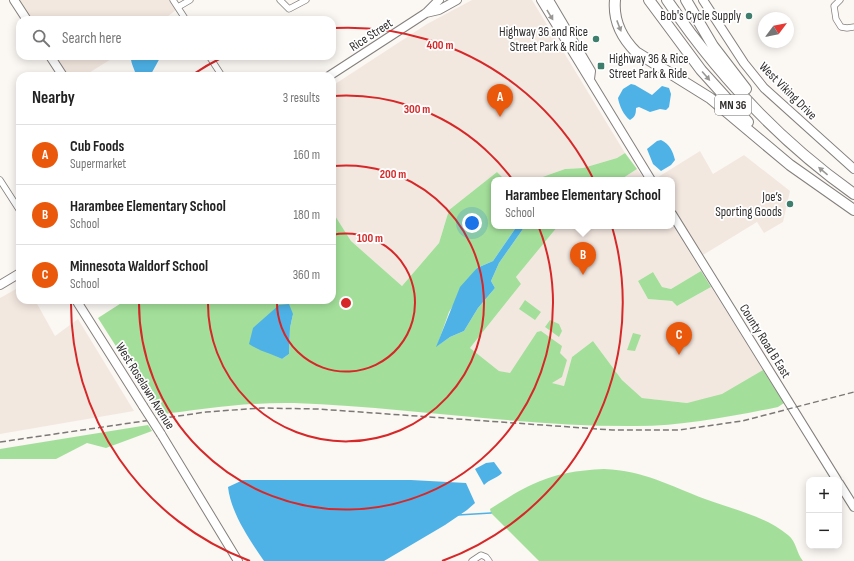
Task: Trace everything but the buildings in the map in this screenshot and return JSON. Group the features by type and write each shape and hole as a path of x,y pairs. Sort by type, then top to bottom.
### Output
{"highway":[{"path":"615,0 615,15 618,26 628,44 636,52 710,98 790,166 833,195"},
{"name":"MN 36","path":"649,0 688,54 734,108 800,169 854,210"},
{"name":"MN 36","path":"667,0 721,70 787,138 854,194"},
{"path":"686,0 703,31 721,58 787,138"}],"street":[{"path":"14,0 24,16"},
{"path":"173,0 184,16"},
{"path":"178,7 190,0"},
{"path":"280,0 289,9 306,0"},
{"name":"Rice Street","path":"335,72 426,13 439,0"},
{"name":"Rice Street","path":"426,13 439,10 457,0"},
{"path":"541,0 649,177"},
{"path":"549,0 591,71 590,79"},
{"name":"West Viking Drive","path":"704,0 744,63 764,88 854,169"},
{"path":"840,0 834,6 836,19 842,27 854,27"},
{"path":"53,60 61,72"},
{"path":"212,60 220,72"},
{"path":"0,180 16,205"},
{"name":"County Road B East","path":"675,219 835,477"},
{"path":"0,285 16,275"},
{"name":"West Roselawn Avenue","path":"79,304 193,485 238,561"},
{"path":"842,488 854,507"},
{"path":"472,561 481,555 488,560"}],"shaded area":[{"path":"17,0 169,0 176,10 168,16 27,16"},
{"path":"472,0 532,0 625,153 617,158 583,168 565,169 542,177 502,177 497,172 449,210 439,243 402,286 351,241 336,217 336,83 427,24"},
{"path":"57,60 110,60 90,72 64,72"},
{"path":"700,151 713,174 744,155 790,191 783,222 764,233 757,222 703,255 675,212 675,177 658,177"},
{"path":"637,169 643,177 625,177"},
{"path":"556,229 675,229 701,271 671,289 662,287 653,272 638,281 648,299 672,301 677,306 711,287 763,370 722,395 687,403 642,398 622,380 593,341 572,357 564,386 499,371 470,348 521,284 516,277"},
{"path":"16,289 16,304 37,304 55,336 78,319 134,411 0,434 0,298"}],"green space":[{"path":"625,153 637,169 625,177 542,177 565,169 583,168 617,158"},
{"path":"497,172 502,177 491,177 491,229 515,229 493,261 477,268 449,312 437,346 450,337 464,331 478,308 495,288 491,281 499,263 523,229 556,229 516,277 521,284 470,348 499,371 510,373 537,332 541,331 562,346 560,353 567,360 562,377 552,383 564,386 572,357 593,341 622,380 642,398 687,403 722,394 763,370 784,403 778,407 723,418 648,426 545,423 378,408 294,403 208,408 157,415 149,402 152,396 123,352 119,351 98,318 120,304 336,304 336,217 351,241 402,286 439,243 449,210","holes":["293,314 290,328 289,354 282,359 272,354"]},
{"path":"701,271 711,287 677,306 672,301 648,299 638,281 653,272 662,287 671,289"},
{"path":"525,300 541,312 535,320 519,309"},
{"path":"550,320 559,324 562,331 559,337 545,327"},
{"path":"633,333 641,335 635,351 627,350"},
{"path":"148,425 152,431 106,448 87,443 56,459 0,459 0,449"},
{"path":"604,469 619,470 644,476 759,518 779,528 788,535 795,544 803,561 539,561 491,513 490,509 540,481 566,473"}],"water":[{"path":"159,60 152,72 135,72 131,61"},
{"path":"631,84 652,95 662,86 669,88 671,94 669,107 666,110 660,109 650,112 639,107 636,108 635,115 630,120 622,110 618,98 623,89"},
{"path":"661,140 671,148 675,160 671,165 661,171 653,164 647,149 657,141"},
{"path":"515,229 523,229 499,263 491,281 495,288 478,308 464,331 450,337 436,347 460,287 477,268 493,261"},
{"path":"289,304 293,314 290,328 289,354 282,359 249,344 253,328 279,305"},
{"path":"494,462 502,473 484,485 475,469 486,463"},
{"path":"243,480 411,480 466,483 475,503 445,525 384,561 264,561 242,526 230,497 228,487"}],"waterway":[{"path":"458,515 491,513"}],"railway":[{"path":"0,442 206,412 261,408 318,409 612,430 679,430 742,421 854,392"}],"place":[{"name":"Bob's Cycle Supply","path":"749,16"},
{"name":"Highway 36 and Rice Street Park & Ride","path":"596,39"},
{"name":"Highway 36 & Rice Street Park & Ride","path":"601,66"},
{"name":"Cub Foods","path":"500,117"},
{"name":"Joe’s Sporting Goods","path":"790,204"},
{"name":"Harambee Elementary School","path":"583,275"},
{"name":"Minnesota Waldorf School","path":"679,355"}]}
